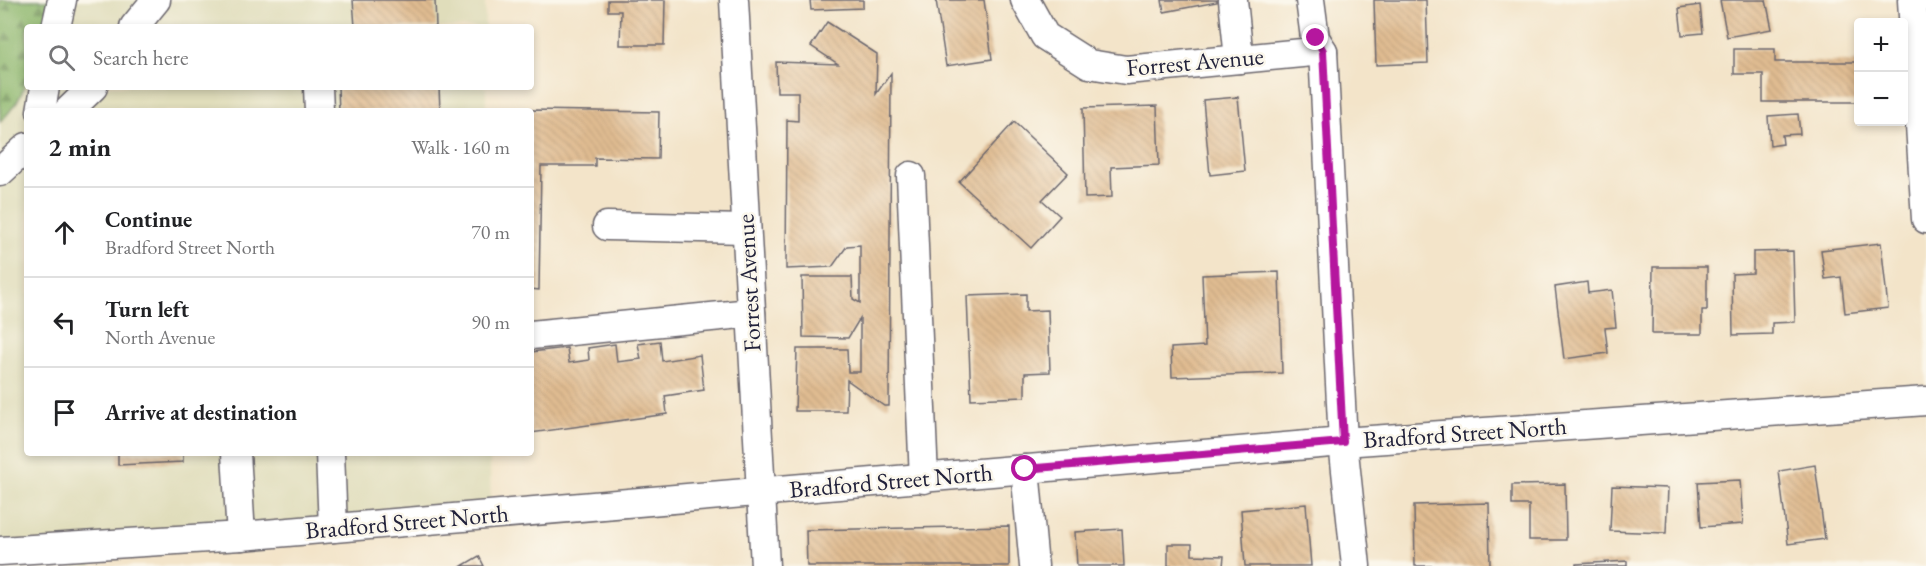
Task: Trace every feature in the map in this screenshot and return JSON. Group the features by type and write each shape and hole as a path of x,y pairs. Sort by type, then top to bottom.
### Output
{"street":[{"path":"57,24 62,0"},
{"path":"136,24 156,0"},
{"name":"Forrest Avenue","path":"734,0 765,566"},
{"name":"Forrest Avenue","path":"1025,0 1045,36 1089,64 1126,70 1323,51"},
{"path":"1233,0 1239,59"},
{"path":"1310,0 1316,38 1323,51 1343,442 1356,566"},
{"path":"1890,0 1913,9 1926,219"},
{"path":"42,108 44,90"},
{"path":"71,108 90,90"},
{"path":"318,90 319,108"},
{"path":"0,172 24,150"},
{"path":"911,176 924,479"},
{"path":"607,226 746,228"},
{"path":"534,335 751,314"},
{"name":"Bradford Street North","path":"0,551 241,536 1343,442 1926,401"},
{"path":"236,456 241,536"},
{"path":"330,456 333,528"},
{"path":"1025,469 1034,566"}],"shaded area":[{"path":"62,0 485,0 485,24 57,24"},
{"path":"25,90 486,90 486,108 24,108 24,456 490,456 491,522 87,543 92,566 0,566 0,122 16,106"}],"green space":[{"path":"0,0 62,0 57,24 24,24 24,86 19,99 0,122"}],"building":[{"path":"353,0 435,0 436,24 355,24"},
{"path":"608,0 665,0 664,45 620,45 621,11 608,11"},
{"path":"810,0 863,0 863,8 811,10"},
{"path":"936,0 984,0 992,59 946,66"},
{"path":"1162,0 1217,0 1217,2 1164,12"},
{"path":"1374,0 1426,0 1428,63 1376,65"},
{"path":"1720,0 1766,0 1772,29 1727,37"},
{"path":"1700,5 1703,33 1682,35 1679,8"},
{"path":"827,22 877,54 876,94 891,73 889,406 884,406 847,380 846,411 795,411 797,349 847,349 848,372 860,372 860,318 848,338 803,337 802,277 852,277 853,299 860,303 860,245 847,246 832,267 786,269 787,120 798,121 798,92 777,92 776,62 838,64 811,46"},
{"path":"1734,49 1775,49 1775,62 1854,62 1854,102 1763,102 1763,74 1734,74"},
{"path":"338,90 439,90 440,108 339,108"},
{"path":"1238,97 1245,171 1210,175 1203,100"},
{"path":"1157,106 1159,165 1111,167 1112,197 1085,198 1083,108"},
{"path":"534,110 659,112 658,159 595,158 595,166 541,166 539,290 534,289"},
{"path":"1798,114 1800,134 1782,135 1783,144 1770,146 1768,116"},
{"path":"1014,122 1068,173 1042,200 1060,216 1031,248 959,182"},
{"path":"1881,243 1888,308 1845,313 1841,277 1825,279 1821,250"},
{"path":"1793,251 1795,322 1772,323 1772,334 1733,335 1732,274 1753,273 1753,252"},
{"path":"1653,267 1707,267 1707,310 1702,310 1702,334 1652,334"},
{"path":"1279,272 1282,373 1172,377 1171,348 1205,346 1202,275"},
{"path":"1587,282 1588,293 1612,290 1616,327 1605,328 1608,353 1564,359 1555,287"},
{"path":"1026,294 1026,311 1048,310 1050,372 1025,373 1025,397 971,399 967,296"},
{"path":"660,341 662,361 700,355 704,390 665,396 667,414 534,433 534,352 567,348 569,363 589,360 588,348 615,344 617,362 641,359 638,344"},
{"path":"118,456 183,456 183,462 118,465"},
{"path":"1815,465 1825,539 1788,544 1779,471"},
{"path":"1740,480 1743,524 1701,527 1698,482"},
{"path":"1565,484 1566,540 1529,540 1529,505 1512,505 1512,485"},
{"path":"1612,486 1668,488 1666,533 1610,531"},
{"path":"1489,503 1490,566 1415,566 1414,505"},
{"path":"1306,504 1311,566 1245,566 1241,510"},
{"path":"1009,526 1009,566 807,566 806,530"},
{"path":"1122,529 1124,566 1077,566 1075,532"},
{"path":"1168,544 1192,544 1192,555 1224,556 1223,566 1168,566"},
{"path":"479,556 484,566 462,566"},
{"path":"1627,561 1627,566 1576,566 1576,564"}],"route":[{"path":"1025,469 1343,442 1323,51 1316,38"}]}
